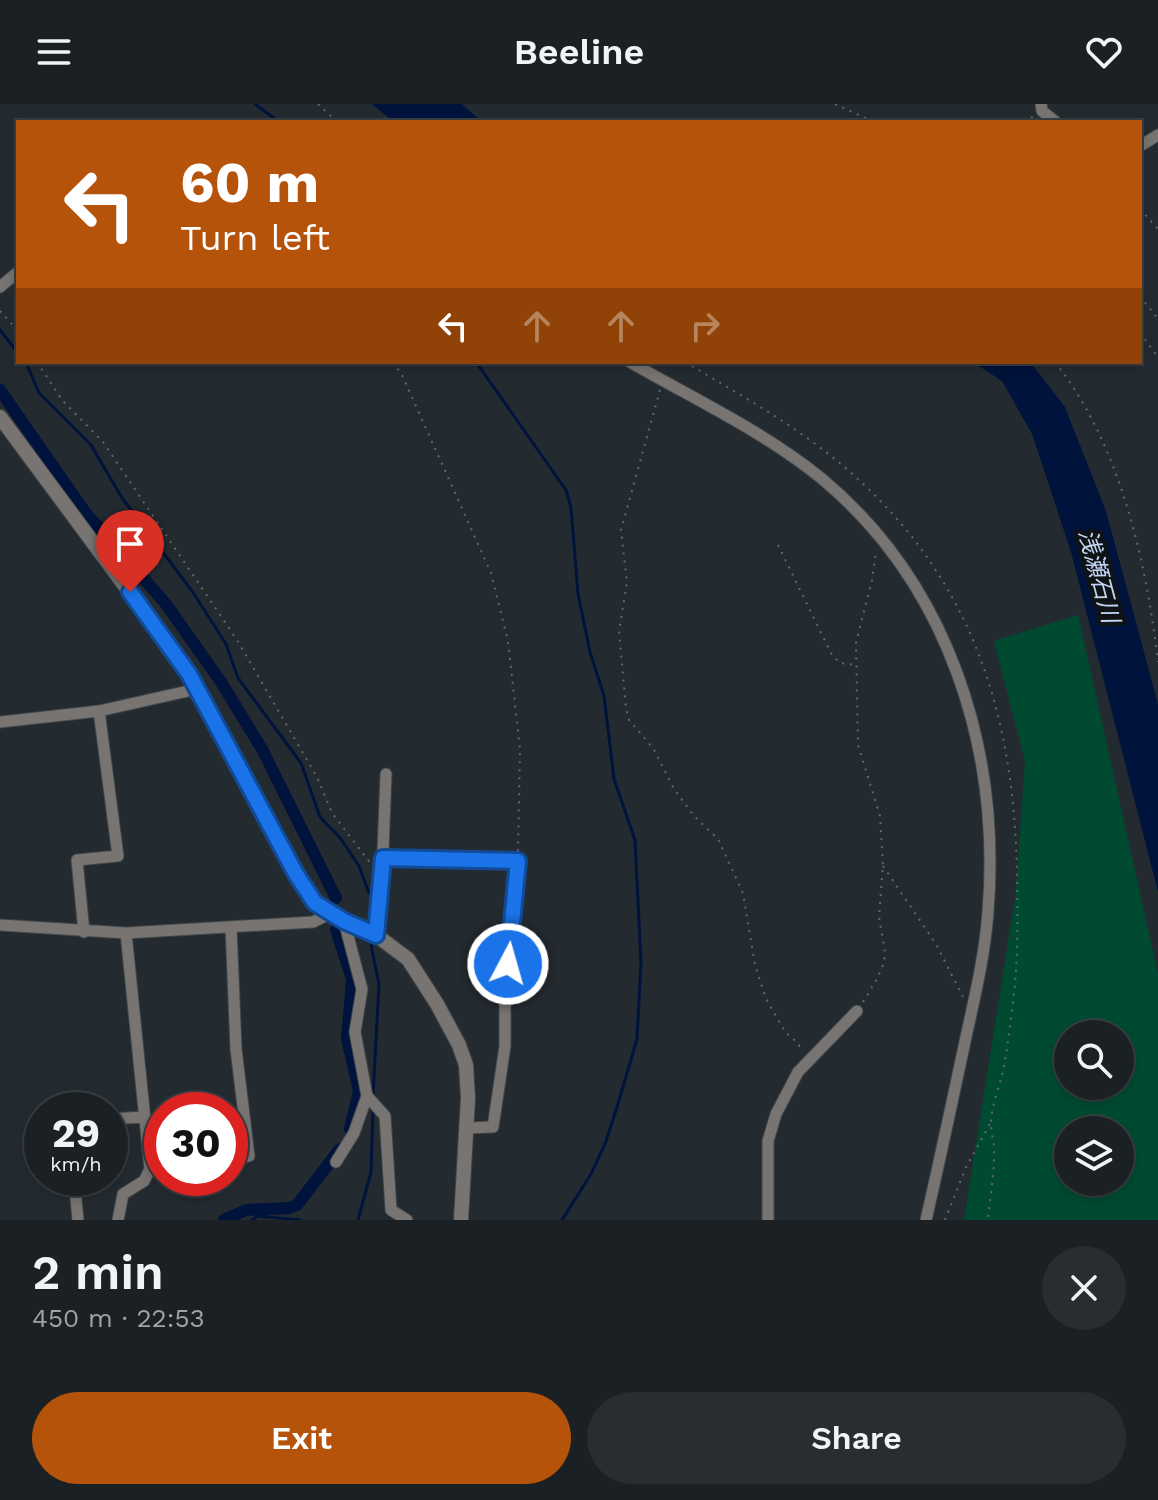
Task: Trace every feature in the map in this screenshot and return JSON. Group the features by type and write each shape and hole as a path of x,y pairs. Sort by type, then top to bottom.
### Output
{"street":[{"path":"1041,104 1042,111 1053,120"},
{"path":"0,287 16,274"},
{"path":"633,364 800,462 846,501 879,535 909,576 954,662 980,746 986,785 990,871 984,945 926,1220"},
{"path":"0,417 180,660 307,893 315,903 376,935 408,959 459,1045 466,1065 467,1128 461,1220"},
{"path":"0,722 99,711 197,689"},
{"path":"84,932 77,860 118,856 99,711"},
{"path":"376,935 386,774"},
{"path":"383,858 518,861 505,995 505,1046 493,1127 467,1128"},
{"path":"0,925 126,933 313,922 338,917"},
{"path":"338,917 362,989 355,1032 367,1096 385,1116 391,1210 407,1220"},
{"path":"231,927 236,1049 241,1092"},
{"path":"126,933 144,1117 128,1118"},
{"path":"768,1220 768,1141 776,1114 798,1072 857,1011"},
{"path":"336,1162 354,1133 367,1096"},
{"path":"118,1220 123,1194 144,1181"},
{"path":"76,1196 78,1220"}],"path":[{"path":"318,104 335,120"},
{"path":"835,104 870,120"},
{"path":"1142,211 1158,229"},
{"path":"1142,299 1158,319"},
{"path":"0,311 16,329"},
{"path":"1142,336 1158,357"},
{"path":"38,364 62,400 103,442 228,626 312,767 332,813 382,877"},
{"path":"394,364 491,573 508,641 520,749 518,861"},
{"path":"688,364 801,433 859,480 908,531 946,586 968,625 990,684 1006,742 1014,802 1018,931 1014,991 1003,1069 991,1123 966,1167 945,1220"},
{"path":"1057,364 1078,391 1122,489 1135,531 1158,662"},
{"path":"663,381 621,530 627,582 619,631 626,708 629,720 653,748 674,789 694,816 718,839 743,893 755,965 766,999 786,1033 798,1043 806,1062"},
{"path":"857,1011 884,963 885,952 879,917 883,865 880,816 858,745 856,664 858,627 872,580 879,535"},
{"path":"778,545 832,655 840,663 856,664"},
{"path":"883,865 936,944 961,995 972,1006"},
{"path":"988,1220 995,1151 991,1123"}],"green space":[{"path":"1078,615 1158,974 1158,1220 964,1220 1016,892 1025,761 994,641"}],"water":[{"path":"372,104 462,104 480,120 392,120"},
{"name":"浅瀬石川","path":"976,364 1032,364 1065,407 1106,511 1158,704 1158,892 1071,552 1032,434 1002,381"}],"waterway":[{"path":"255,104 276,120"},
{"path":"0,330 16,350"},
{"path":"27,364 39,393 91,445 122,498 192,591 226,644 238,678 301,763 320,817 341,839 359,866 369,893"},
{"path":"477,364 566,490 571,508 578,594 590,652 604,696 614,779 635,840 641,963 637,1039 605,1144 591,1174 562,1220"},
{"path":"0,390 85,512 166,604 221,682 262,749 336,898"},
{"path":"336,930 352,979 347,1039 359,1091 350,1129"},
{"path":"371,945 379,984 373,1096"},
{"path":"358,1220 371,1172 373,1108"},
{"path":"224,1220 246,1210 297,1205 340,1149"},
{"path":"252,1220 258,1216 300,1220"}],"route":[{"path":"130,592 189,674 296,874 315,903 344,921 376,935 383,858 518,861 508,964"}]}
